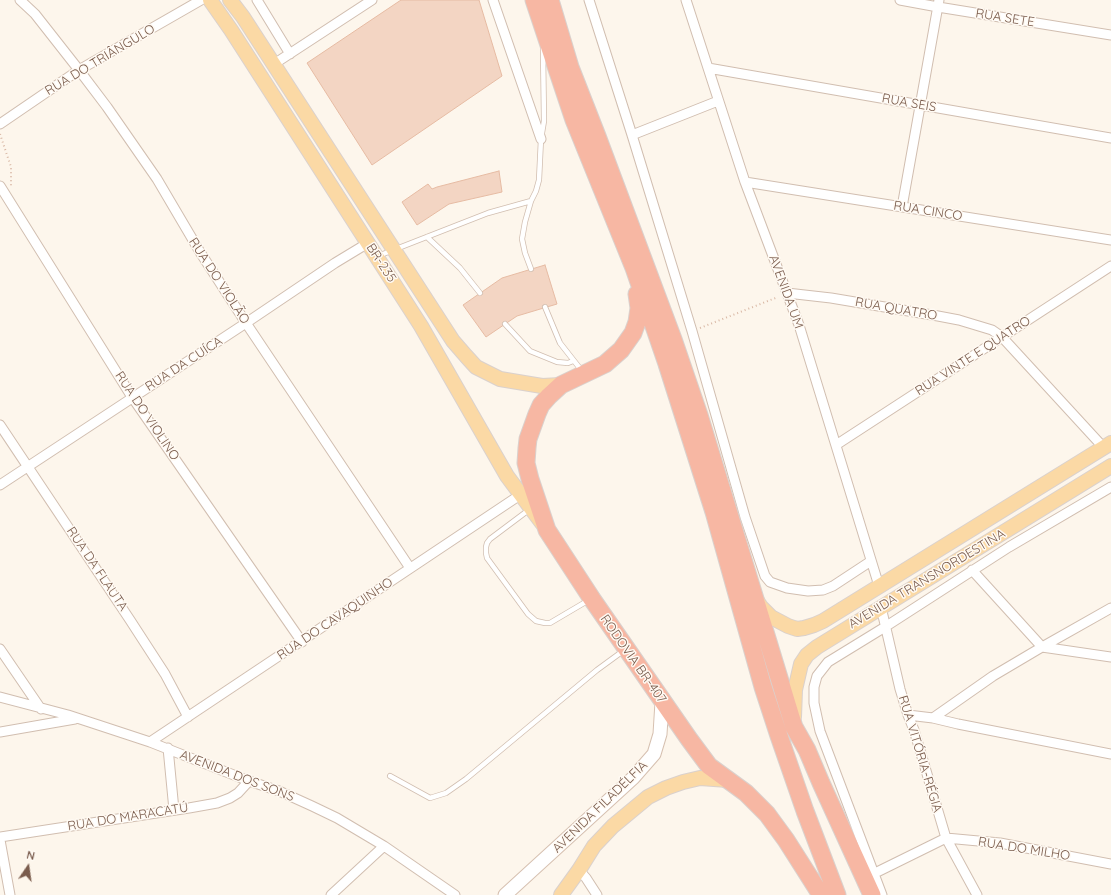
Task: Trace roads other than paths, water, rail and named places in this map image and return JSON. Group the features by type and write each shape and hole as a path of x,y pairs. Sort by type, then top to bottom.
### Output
{"highway":[{"path":"534,0 574,120 634,268 711,505 763,687 805,811 837,895"},
{"path":"550,0 570,67 597,136 738,519 751,590 794,727 807,750 872,895"},
{"path":"561,385 605,364 614,358 633,333 637,322 639,308 634,268"},
{"name":"RODOVIA BR-407","path":"561,385 541,405 530,433 527,448 526,464 547,530 662,702 709,766 746,793 767,814 786,840 821,895"}],"main road":[{"name":"BR-235","path":"210,0 231,30 368,243 437,353 507,476 547,530"},
{"name":"BR-235","path":"230,0 274,64 453,341 476,367 500,379 542,386 561,385"},
{"name":"AVENIDA TRANSNORDESTINA","path":"751,590 761,606 771,617 783,624 797,629 823,621 1107,445"},
{"name":"AVENIDA TRANSNORDESTINA","path":"794,727 794,703 797,677 801,664 807,655 822,643 1111,466"},
{"path":"560,895 601,838 648,797 666,788 700,778 728,780"}],"street":[{"name":"RUA DO VIOLÃO","path":"20,0 35,14 79,70 107,107 157,179 200,252 246,323 410,568"},
{"name":"RUA DO TRIÂNGULO","path":"0,124 79,70 202,0"},
{"path":"257,0 290,54"},
{"path":"352,0 357,9"},
{"path":"274,64 372,0"},
{"path":"493,0 541,139"},
{"path":"589,0 692,331 738,519 765,576 770,582 776,585 797,590 823,590 833,586 871,561"},
{"name":"AVENIDA UM","path":"686,0 745,182 788,293 879,586"},
{"name":"RUA SETE","path":"900,0 938,4 1111,35"},
{"path":"902,207 938,4"},
{"name":"RUA SEIS","path":"708,68 1111,138"},
{"path":"632,135 718,101"},
{"name":"RUA CINCO","path":"745,182 1111,240"},
{"name":"RUA DO VIOLINO","path":"0,186 132,397 302,642"},
{"name":"RUA DA CUÍCA","path":"0,485 335,263 368,243"},
{"name":"RUA VINTE E QUATRO","path":"836,445 1111,266"},
{"name":"RUA QUATRO","path":"788,293 831,298 959,320 992,330 1002,337 1107,445"},
{"name":"RUA DA FLAUTA","path":"0,425 165,674 188,717"},
{"name":"AVENIDA TRANSNORDESTINA","path":"882,895 820,731 814,703 814,687 817,676 828,662 1015,543 1111,487"},
{"name":"RUA DO CAVAQUINHO","path":"150,742 302,642 520,495"},
{"path":"972,570 1042,647 1111,657"},
{"name":"RUA VITÓRIA-RÉGIA","path":"881,607 893,662 946,838 977,895"},
{"path":"933,718 993,676 1111,608"},
{"path":"0,649 41,709"},
{"name":"AVENIDA DOS SONS","path":"0,697 77,718 168,748 249,781 279,791 337,818 384,846 455,895"},
{"name":"AVENIDA FILADÉLFIA","path":"505,895 633,778 654,754 660,734 662,702"},
{"path":"908,715 933,718 1111,754"},
{"path":"0,732 77,718"},
{"path":"168,748 174,810"},
{"name":"RUA DO MARACATÚ","path":"0,837 189,808 217,802 230,798 238,793 249,781"},
{"path":"873,874 946,838"},
{"name":"RUA DO MILHO","path":"946,838 1000,842 1111,864"},
{"path":"0,840 10,895"},
{"path":"331,895 384,846"},
{"path":"579,870 597,895"}],"lane":[{"path":"531,269 522,239 531,201 539,180 541,139 544,121 543,27"},
{"path":"376,256 395,250 488,213 531,201"},
{"path":"427,237 460,268 480,293"},
{"path":"545,307 560,343 585,374"},
{"path":"505,324 530,351 557,362 568,363 573,361"},
{"path":"531,508 490,539 486,547 487,558 528,614 536,621 550,623 592,598"},
{"path":"390,776 430,798 446,793 466,779 597,670 626,649"}]}
